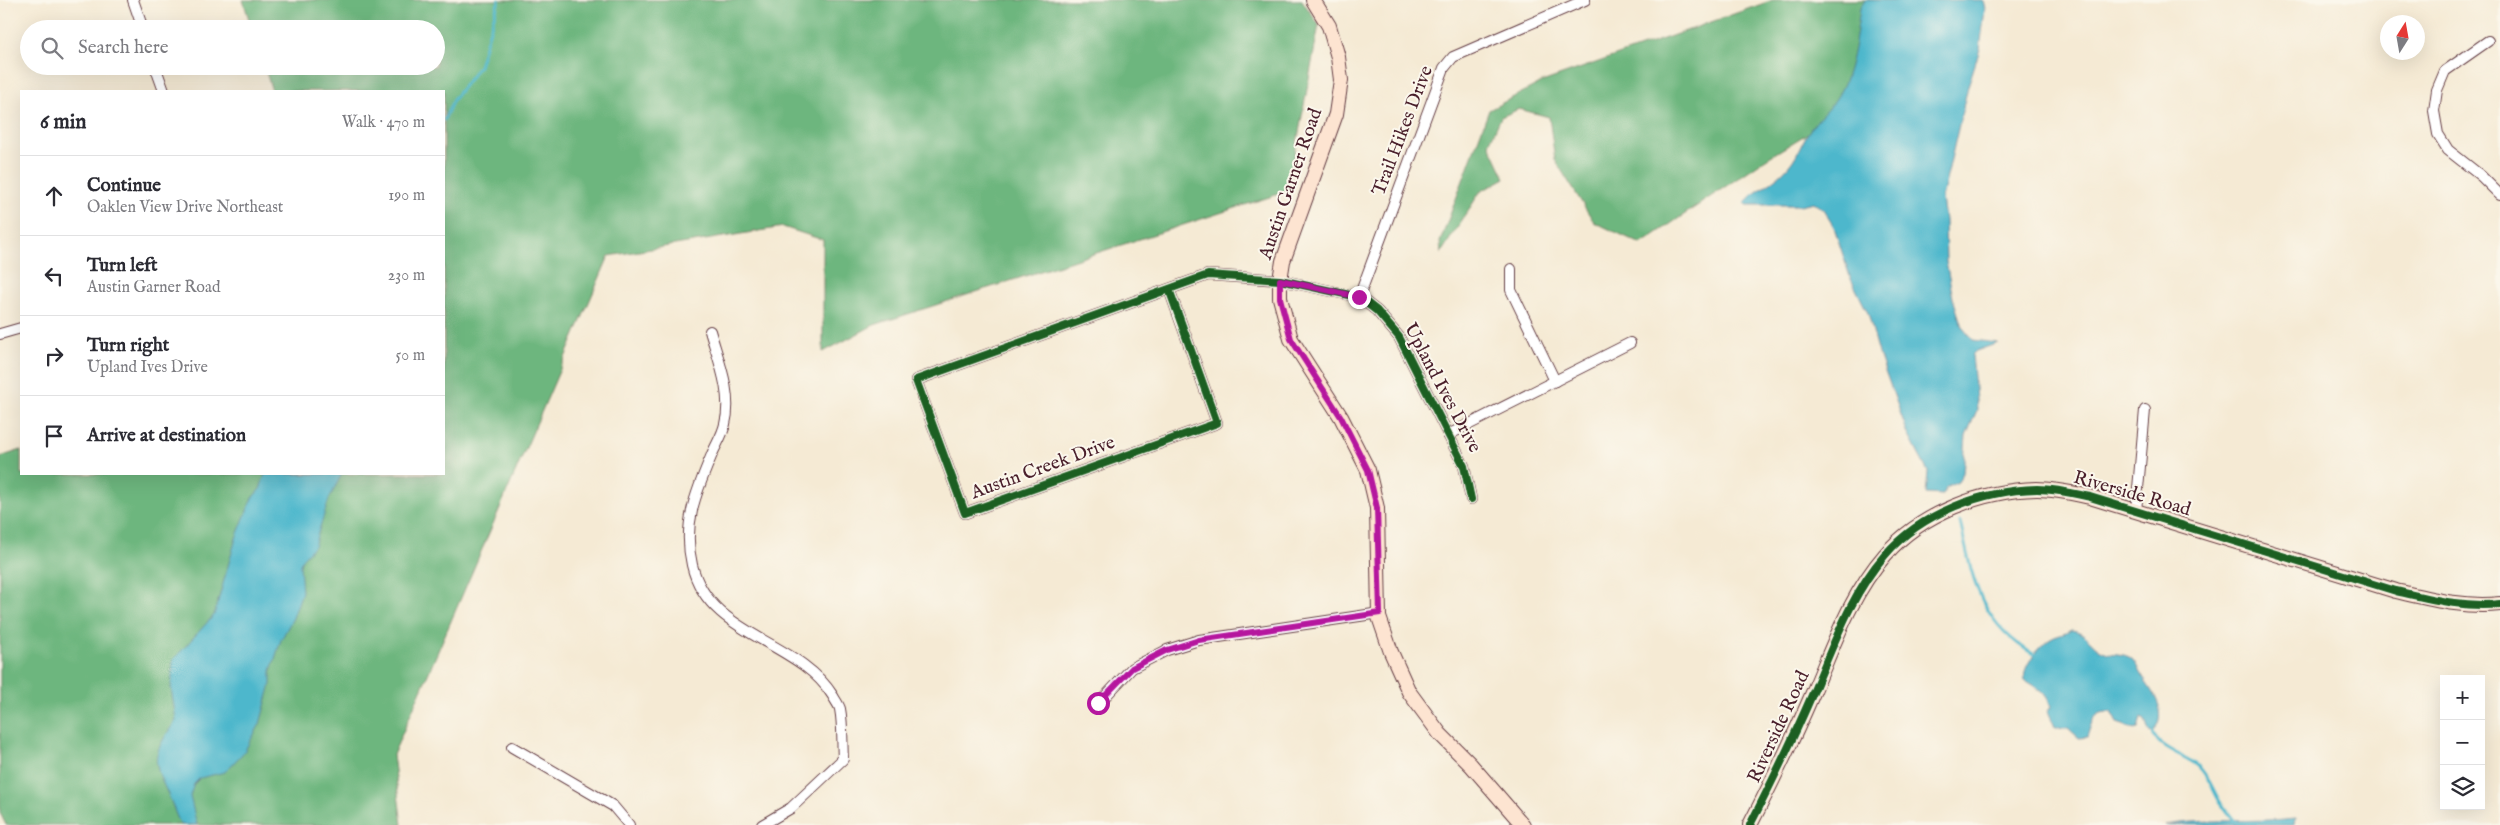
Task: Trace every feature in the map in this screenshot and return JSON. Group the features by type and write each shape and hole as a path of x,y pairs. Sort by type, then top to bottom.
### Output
{"street":[{"path":"133,0 140,20"},
{"name":"Austin Garner Road","path":"1313,0 1329,26 1338,57 1341,80 1336,114 1284,261 1280,280 1280,298 1291,339 1341,417 1368,470 1377,508 1380,613 1391,652 1409,692 1440,734 1471,765 1523,825"},
{"name":"Trail Hikes Drive","path":"1359,297 1444,68 1453,57 1467,50 1585,0"},
{"path":"2488,41 2445,71 2437,90 2434,111 2438,134 2448,150 2481,176 2500,195"},
{"path":"159,75 164,90"},
{"path":"1511,269 1511,290 1555,381"},
{"name":"Austin Creek Drive","path":"1169,289 1217,423 965,513 916,380 1169,289 1208,275 1280,280"},
{"name":"Upland Ives Drive","path":"1280,280 1359,297 1377,311 1399,337 1464,466 1470,499"},
{"path":"0,334 20,328"},
{"path":"710,331 724,378 725,423 696,492 687,530 692,566 707,599 731,623 790,657 823,681 840,708 843,759 791,808 762,825"},
{"path":"1448,435 1630,343"},
{"path":"2136,511 2145,410"},
{"name":"Riverside Road","path":"1750,825 1812,696 1841,628 1867,580 1896,544 1917,528 1964,502 1985,496 2022,490 2062,491 2090,497 2396,591 2446,603 2481,606 2500,604"},
{"path":"1098,703 1132,668 1167,650 1199,640 1380,613"},
{"path":"512,747 613,806 629,825"}],"green space":[{"path":"243,0 1302,0 1319,25 1288,191 874,325 823,352 823,240 783,227 609,256 393,755 402,825 6,825 0,813 0,457 20,450 20,475 445,475 445,90 272,90 267,75 445,75 445,20 249,20"},
{"path":"1773,0 1898,0 1870,95 1766,159 1641,244 1594,222 1555,160 1549,117 1519,109 1501,117 1489,144 1505,178 1480,192 1441,253 1440,242 1489,110 1542,82"}],"water":[{"path":"1865,0 1983,0 1985,9 1980,49 1968,86 1942,198 1945,220 1946,262 1953,298 1962,327 1973,340 1998,343 1976,351 1972,355 1977,410 1966,436 1963,473 1958,482 1947,487 1942,495 1926,494 1928,472 1908,434 1880,357 1868,313 1850,277 1834,227 1823,209 1814,202 1800,205 1747,205 1744,203 1788,166 1812,127 1832,104 1841,90 1846,80 1852,56 1860,8"},
{"path":"265,475 341,475 329,499 314,546 302,559 300,565 302,592 293,618 281,640 271,671 271,684 260,724 244,752 225,772 200,778 194,784 190,796 197,825 181,825 160,775 156,759 162,743 176,720 171,688 173,660 214,615 236,538 252,498 260,489"},
{"path":"2071,630 2080,632 2103,651 2126,656 2133,660 2154,694 2160,709 2158,725 2153,732 2149,731 2145,720 2141,718 2138,728 2135,729 2117,723 2111,712 2100,713 2094,719 2087,737 2079,738 2068,728 2055,727 2048,711 2051,707 2047,698 2025,680 2024,675 2028,664 2045,643"},
{"path":"2295,818 2294,825 2165,825 2197,822"}],"waterway":[{"path":"445,118 453,100 479,66 499,0"},
{"path":"1960,522 1969,563 1981,598 1990,614 2001,629 2035,655"},
{"path":"2153,732 2159,743 2202,770 2219,800 2234,821"}],"cycle path":[{"path":"1169,289 1217,423 965,513 916,380 1208,275 1280,280 1359,297 1377,311 1399,337 1464,466 1471,499"},
{"path":"1750,825 1797,728 1843,622 1873,571 1885,555 1916,527 1935,516 1975,499 2016,490 2057,490 2090,497 2396,591 2461,604 2500,604"}],"route":[{"path":"1098,703 1132,668 1167,650 1199,640 1380,613 1377,508 1368,470 1341,417 1291,339 1280,298 1280,280 1359,297"}]}
